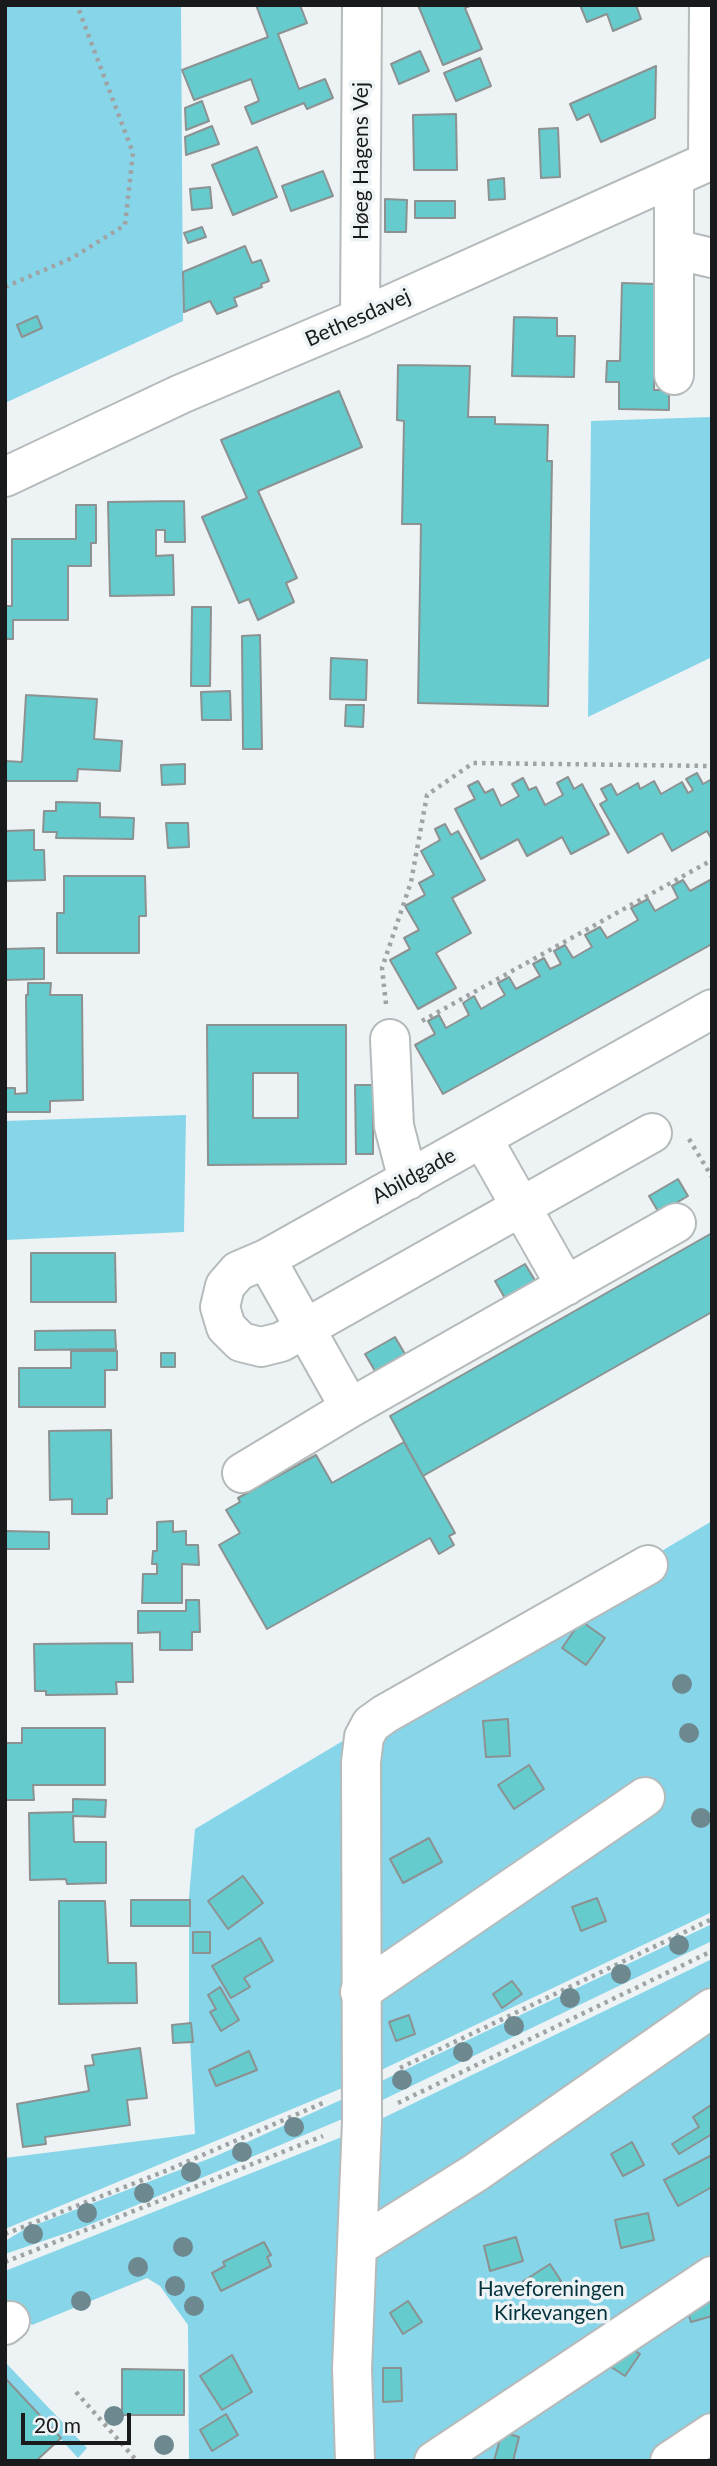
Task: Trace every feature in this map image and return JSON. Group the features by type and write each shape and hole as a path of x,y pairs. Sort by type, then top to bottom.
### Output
{"street":[{"name":"Høeg Hagens Vej","path":"360,318 362,5"},
{"path":"709,5 710,161"},
{"name":"Bethesdavej","path":"5,477 181,394 360,318 710,161"},
{"path":"674,177 674,375"},
{"path":"674,249 712,258"},
{"name":"Abildgade","path":"265,1259 712,1009"},
{"path":"390,1039 394,1126 408,1180"},
{"path":"350,1408 305,1330 265,1259 238,1271 225,1286 220,1307 226,1327 241,1342 261,1347 281,1342 305,1330 652,1133"},
{"path":"482,1138 566,1286"},
{"path":"242,1473 350,1408 676,1223"},
{"path":"355,2461 352,2369 362,2120 361,1762 365,1731 385,1714 648,1565"},
{"path":"360,1992 645,1797"},
{"path":"357,2248 475,2173 712,2008"},
{"path":"434,2461 712,2276"},
{"path":"670,2461 712,2432"}],"path":[{"path":"5,287 72,258 125,226 133,153 77,5"},
{"path":"712,766 473,763 427,794 411,882 382,968 390,1039 712,860"},
{"path":"76,2392 137,2461"}],"green space":[{"path":"5,5 181,5 183,321 5,403"},
{"path":"712,417 712,657 588,717 591,421"},
{"path":"186,1115 184,1232 5,1240 5,1121"},
{"path":"712,1521 712,1912 352,2084 5,2229 5,2158 195,2134 189,2020 189,1897 195,1829"},
{"path":"712,1924 712,1941 372,2105 371,2086"},
{"name":"Haveforeningen Kirkevangen","path":"712,1959 712,2461 189,2461 188,2325 160,2286 147,2278 32,2325 5,2298 5,2271 352,2133"},
{"path":"352,2095 352,2115 84,2227 5,2254 5,2241 25,2229 216,2156"},
{"path":"5,2362 87,2448 78,2458 5,2378"}],"building":[{"path":"256,5 300,5 307,23 278,34 299,89 325,79 333,98 307,109 304,103 252,124 245,107 259,101 251,79 194,100 182,70 268,37"},
{"path":"418,5 472,5 465,8 482,49 443,65"},
{"path":"580,5 636,5 641,19 613,31 607,14 587,22"},
{"path":"420,51 429,71 399,84 391,64"},
{"path":"480,58 491,86 456,101 444,73"},
{"path":"656,66 655,118 601,142 589,114 577,120 570,104"},
{"path":"202,101 209,121 186,130 185,108"},
{"path":"456,114 457,170 414,170 413,115"},
{"path":"212,126 219,144 186,155 185,137"},
{"path":"558,128 560,177 541,178 539,129"},
{"path":"257,147 277,197 233,215 212,165"},
{"path":"323,171 333,196 291,211 282,186"},
{"path":"504,178 505,199 489,200 488,180"},
{"path":"210,187 212,208 192,210 190,189"},
{"path":"385,199 407,200 406,232 385,232"},
{"path":"415,201 455,201 455,218 415,218"},
{"path":"202,227 206,237 188,243 184,233"},
{"path":"245,246 252,263 261,260 269,281 261,284 262,287 234,298 237,306 217,314 210,301 184,312 183,272"},
{"path":"622,283 656,284 654,390 669,390 669,410 619,409 619,382 606,382 607,361 620,361"},
{"path":"37,316 42,328 22,337 17,325"},
{"path":"514,317 557,318 557,336 575,336 574,377 512,376"},
{"path":"398,365 470,366 468,417 495,417 495,424 548,425 547,461 552,461 548,706 418,703 421,524 402,524 404,421 397,420"},
{"path":"339,391 362,447 258,491 297,578 286,583 294,602 258,620 249,599 239,603 202,517 247,498 221,440"},
{"path":"184,501 185,542 165,542 165,530 156,530 156,556 173,555 174,595 110,596 108,502"},
{"path":"76,505 96,505 96,543 91,543 91,566 68,566 68,620 13,620 13,639 5,639 5,606 12,606 12,539 76,539"},
{"path":"192,607 211,607 210,686 191,686"},
{"path":"260,635 262,749 243,749 242,636"},
{"path":"331,658 367,660 366,700 330,699"},
{"path":"230,691 231,720 202,720 201,692"},
{"path":"26,695 97,699 94,739 122,741 120,771 78,769 77,781 5,781 5,761 22,762"},
{"path":"346,705 364,705 363,727 345,726"},
{"path":"185,764 185,784 162,785 161,765"},
{"path":"697,773 703,784 712,779 712,840 707,831 672,851 662,833 628,853 600,804 607,800 601,789 611,784 617,795 638,783 640,789 654,781 661,794 682,782 688,793 693,790 686,779"},
{"path":"568,777 574,789 582,784 609,834 571,854 562,837 527,856 518,839 481,859 455,809 475,799 468,786 478,781 485,793 493,789 501,806 519,796 512,784 523,778 529,790 536,787 545,805 563,795 557,783"},
{"path":"56,802 100,803 100,817 134,818 133,839 56,838 57,832 43,832 44,811 56,811"},
{"path":"166,823 188,823 189,847 168,848"},
{"path":"445,824 451,835 458,831 485,880 452,898 471,933 436,953 456,988 418,1009 390,960 410,949 404,938 419,930 405,906 425,895 419,883 434,875 421,851 440,840 435,829"},
{"path":"34,830 34,850 44,850 45,880 5,881 5,831"},
{"path":"64,876 145,876 146,916 139,916 139,953 57,953 57,913 64,913"},
{"path":"712,879 712,944 443,1094 415,1045 435,1034 428,1021 439,1015 446,1028 469,1015 463,1003 474,996 481,1009 505,995 498,983 509,977 516,989 540,976 533,964 544,958 550,969 561,964 554,951 565,945 573,958 592,947 585,935 600,927 607,938 638,920 631,908 648,899 655,911 678,898 672,886 683,880 690,891"},
{"path":"44,948 44,979 5,980 5,949"},
{"path":"28,983 51,983 50,995 82,995 83,1100 50,1101 50,1112 5,1112 5,1088 15,1088 15,1094 27,1093"},
{"path":"207,1025 346,1025 346,1164 208,1165","holes":["253,1073 298,1073 298,1118 253,1118"]},
{"path":"355,1085 373,1085 373,1154 356,1154"},
{"path":"678,1179 688,1196 659,1213 649,1196"},
{"path":"712,1233 712,1312 423,1476 390,1416"},
{"path":"31,1253 115,1253 116,1302 31,1302"},
{"path":"525,1264 536,1282 506,1300 495,1281"},
{"path":"115,1330 116,1349 35,1350 35,1331"},
{"path":"395,1337 405,1354 375,1371 365,1354"},
{"path":"71,1351 117,1351 117,1370 105,1370 105,1407 19,1407 19,1368 71,1368"},
{"path":"161,1353 175,1353 175,1367 161,1367"},
{"path":"111,1430 112,1498 107,1499 107,1514 72,1514 72,1499 50,1500 49,1431"},
{"path":"404,1442 455,1533 449,1536 454,1545 439,1554 430,1538 267,1629 219,1545 240,1533 226,1510 240,1502 238,1498 316,1455 332,1483"},
{"path":"173,1521 173,1532 186,1531 186,1545 198,1545 199,1565 182,1564 182,1603 142,1603 143,1574 157,1574 157,1564 152,1564 153,1551 157,1551 157,1522"},
{"path":"5,1531 49,1532 49,1549 5,1549"},
{"path":"186,1600 199,1600 200,1632 192,1632 192,1650 160,1650 160,1632 138,1633 138,1611 186,1611"},
{"path":"581,1621 605,1638 586,1665 562,1648"},
{"path":"132,1643 133,1682 116,1682 117,1694 46,1695 46,1691 35,1691 34,1644"},
{"path":"508,1719 510,1756 486,1757 483,1721"},
{"path":"22,1728 105,1728 105,1785 33,1785 34,1800 5,1800 5,1743 22,1743"},
{"path":"529,1765 544,1789 514,1809 498,1785"},
{"path":"73,1799 106,1800 105,1817 73,1816 74,1842 106,1842 106,1883 67,1884 66,1879 30,1880 29,1813 73,1812"},
{"path":"429,1838 442,1862 403,1883 390,1859"},
{"path":"243,1876 263,1903 228,1929 208,1901"},
{"path":"597,1898 606,1921 581,1931 572,1907"},
{"path":"131,1900 190,1900 190,1926 131,1926"},
{"path":"59,1901 105,1901 108,1963 136,1963 137,2003 59,2004"},
{"path":"193,1932 210,1932 210,1953 193,1953"},
{"path":"260,1938 273,1961 244,1978 250,1987 231,1998 212,1966"},
{"path":"512,1981 522,1994 502,2008 493,1994"},
{"path":"220,1987 239,2020 221,2031 210,2012 216,2009 208,1995"},
{"path":"409,2015 415,2034 396,2041 389,2022"},
{"path":"191,2023 193,2042 173,2043 172,2025"},
{"path":"140,2048 147,2098 127,2100 130,2125 45,2137 46,2144 23,2147 17,2104 89,2091 85,2066 94,2065 92,2055"},
{"path":"249,2051 257,2070 216,2086 209,2070"},
{"path":"711,2105 712,2134 679,2154 672,2144 699,2127 693,2117"},
{"path":"632,2142 644,2165 623,2176 611,2154"},
{"path":"712,2155 712,2187 678,2206 664,2180"},
{"path":"648,2213 654,2240 621,2248 615,2220"},
{"path":"516,2237 523,2261 490,2271 484,2246"},
{"path":"264,2242 271,2255 267,2257 271,2266 221,2291 212,2273 225,2266 223,2262"},
{"path":"550,2264 561,2281 532,2298 522,2282"},
{"path":"712,2291 712,2316 691,2322 686,2305"},
{"path":"408,2301 422,2322 403,2334 390,2313"},
{"path":"622,2343 640,2354 625,2376 602,2361"},
{"path":"232,2355 252,2392 222,2410 200,2376"},
{"path":"383,2368 401,2368 402,2401 383,2402"},
{"path":"122,2369 184,2370 184,2415 122,2415"},
{"path":"5,2378 61,2438 36,2461 5,2461"},
{"path":"226,2414 238,2435 212,2451 200,2430"},
{"path":"502,2432 519,2437 513,2461 494,2461"}]}
